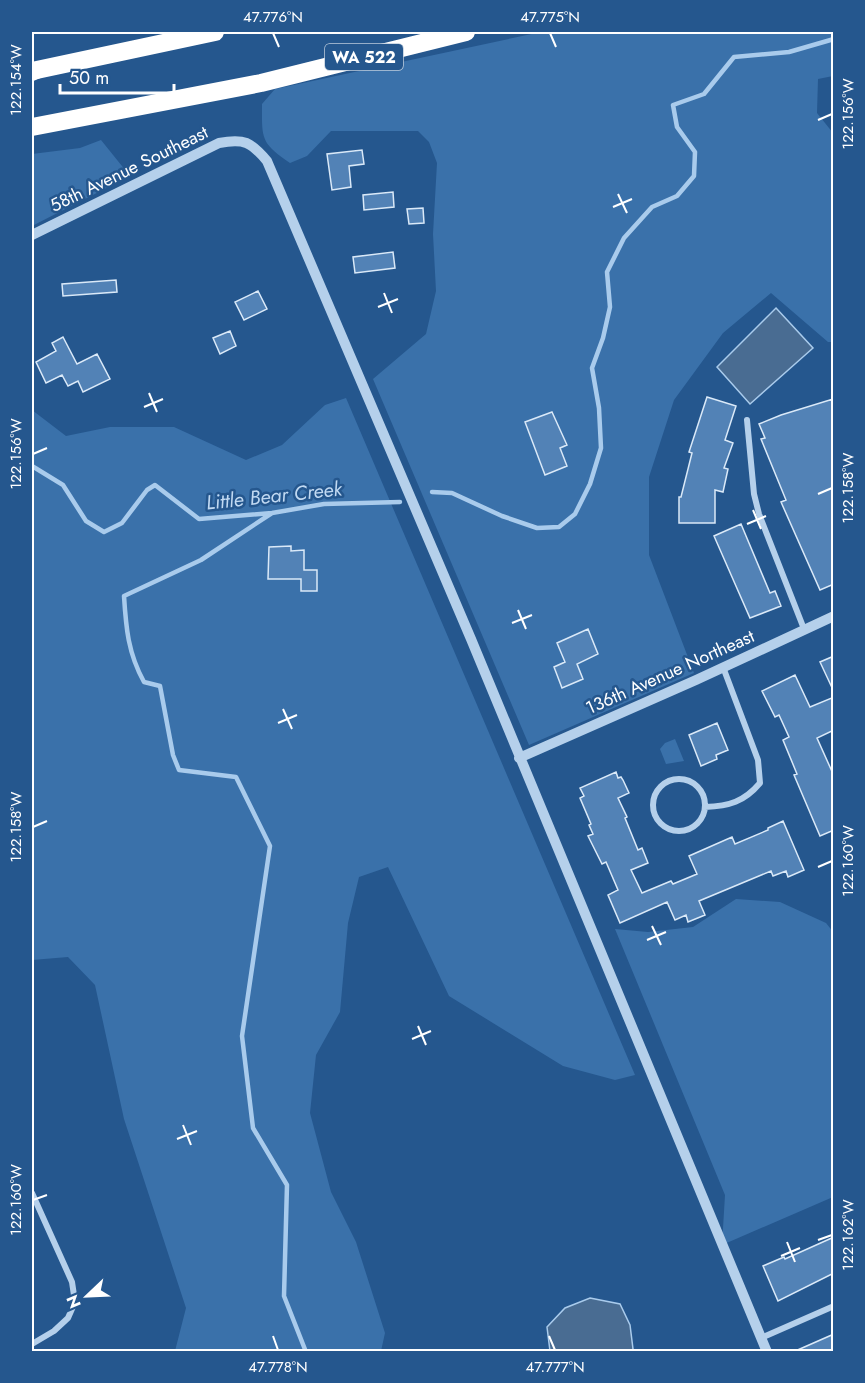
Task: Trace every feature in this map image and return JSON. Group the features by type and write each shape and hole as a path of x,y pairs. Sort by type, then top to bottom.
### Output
{"highway":[{"path":"32,71 215,32"},
{"name":"WA 522","path":"32,127 261,83 466,32"}],"street":[{"name":"58th Avenue Southeast","path":"32,235 219,143 243,141 257,148 267,161 274,176 519,758"},
{"path":"747,420 754,494 759,514 804,629"},
{"name":"136th Avenue Northeast","path":"519,758 834,616"},
{"path":"705,807 726,806 740,801 760,783 758,760 723,667"},
{"path":"519,758 767,1352"},
{"path":"679,779 695,785 701,792 705,807 703,817 698,824 683,831 675,831 660,823 653,808 654,800 663,785 679,779"},
{"path":"32,1193 72,1282 75,1302 68,1318 54,1331 32,1344"},
{"path":"761,1338 834,1306"}],"shaded area":[{"path":"541,32 833,32 833,76 818,79 817,113 833,133 833,342 828,342 771,293 723,333 674,400 649,477 649,555 694,673 529,745 373,379 426,334 436,291 433,234 437,163 429,142 418,131 331,131 307,156 290,163 273,150 265,139 262,104 275,89"},
{"path":"101,140 130,176 32,226 32,154 80,148"},
{"path":"776,308 813,348 750,404 717,367"},
{"path":"346,398 635,1075 615,1080 563,1066 449,996 388,867 359,877 348,923 340,1012 316,1055 310,1113 331,1192 356,1242 385,1333 381,1351 175,1351 186,1308 124,1119 95,985 68,957 32,960 32,410 66,436 110,427 174,427 246,460 282,445 325,405"},
{"path":"675,739 684,761 666,764 660,749 665,743"},
{"path":"736,899 780,902 826,923 834,933 833,1197 722,1245 725,1195 615,929 648,932 693,927"},
{"path":"590,1298 620,1304 630,1325 633,1349 631,1351 550,1351 547,1327 565,1308"}],"building":[{"path":"362,150 364,164 349,166 351,187 332,190 327,154"},
{"path":"393,192 394,207 364,210 363,195"},
{"path":"423,208 424,223 409,224 407,209"},
{"path":"393,252 395,268 355,273 353,257"},
{"path":"116,280 117,292 63,296 62,284"},
{"path":"258,291 267,309 244,320 235,302"},
{"path":"230,331 236,346 220,354 213,338"},
{"path":"63,337 77,364 97,354 110,379 83,392 78,381 68,386 62,375 46,383 36,362 56,351 52,343"},
{"path":"707,397 736,406 725,440 733,443 724,468 728,469 723,492 715,490 715,523 679,523 679,497 681,497 692,453 689,452"},
{"path":"833,399 834,584 820,590 781,502 786,500 761,439 765,438 759,424"},
{"path":"552,412 567,445 560,448 567,466 545,475 525,422"},
{"path":"741,524 770,593 775,591 781,606 750,618 714,536"},
{"path":"291,546 291,551 304,550 304,570 317,570 317,591 301,591 301,579 268,579 269,547"},
{"path":"588,629 598,654 577,664 583,679 562,688 554,667 565,662 557,643"},
{"path":"834,656 834,692 820,662"},
{"path":"795,675 810,707 834,697 834,730 817,738 834,776 834,830 820,836 794,775 797,774 783,740 789,737 779,715 775,717 762,691"},
{"path":"717,723 728,750 716,755 717,759 701,766 689,735"},
{"path":"616,772 629,793 618,798 627,817 625,818 638,850 642,848 648,863 631,870 642,893 671,881 673,884 697,874 689,856 732,837 735,844 783,821 804,870 788,877 786,871 773,876 771,871 699,901 705,915 688,922 686,915 675,920 667,902 620,923 608,895 618,890 606,862 602,864 588,836 593,834 589,825 591,824 580,798 584,796 580,788"},
{"path":"834,1237 834,1273 778,1301 763,1266 784,1257 785,1259"},
{"path":"834,1334 834,1352 793,1352"}],"waterway":[{"name":"Little Bear Creek","path":"432,492 452,493 502,516 537,528 559,527 575,514 590,484 601,448 599,408 592,368 603,338 610,307 607,272 624,238 652,207 677,196 694,176 695,152 677,127 673,105 704,94 734,57 789,52 834,39"},
{"name":"Little Bear Creek","path":"32,466 63,485 86,521 104,532 122,523 147,490 155,485 199,519 272,513 324,504 400,502"},
{"path":"272,513 201,560 124,596 127,630 134,661 144,682 160,686 173,755 179,770 236,777 270,846 242,1036 253,1128 287,1185 284,1296 306,1352"}]}
